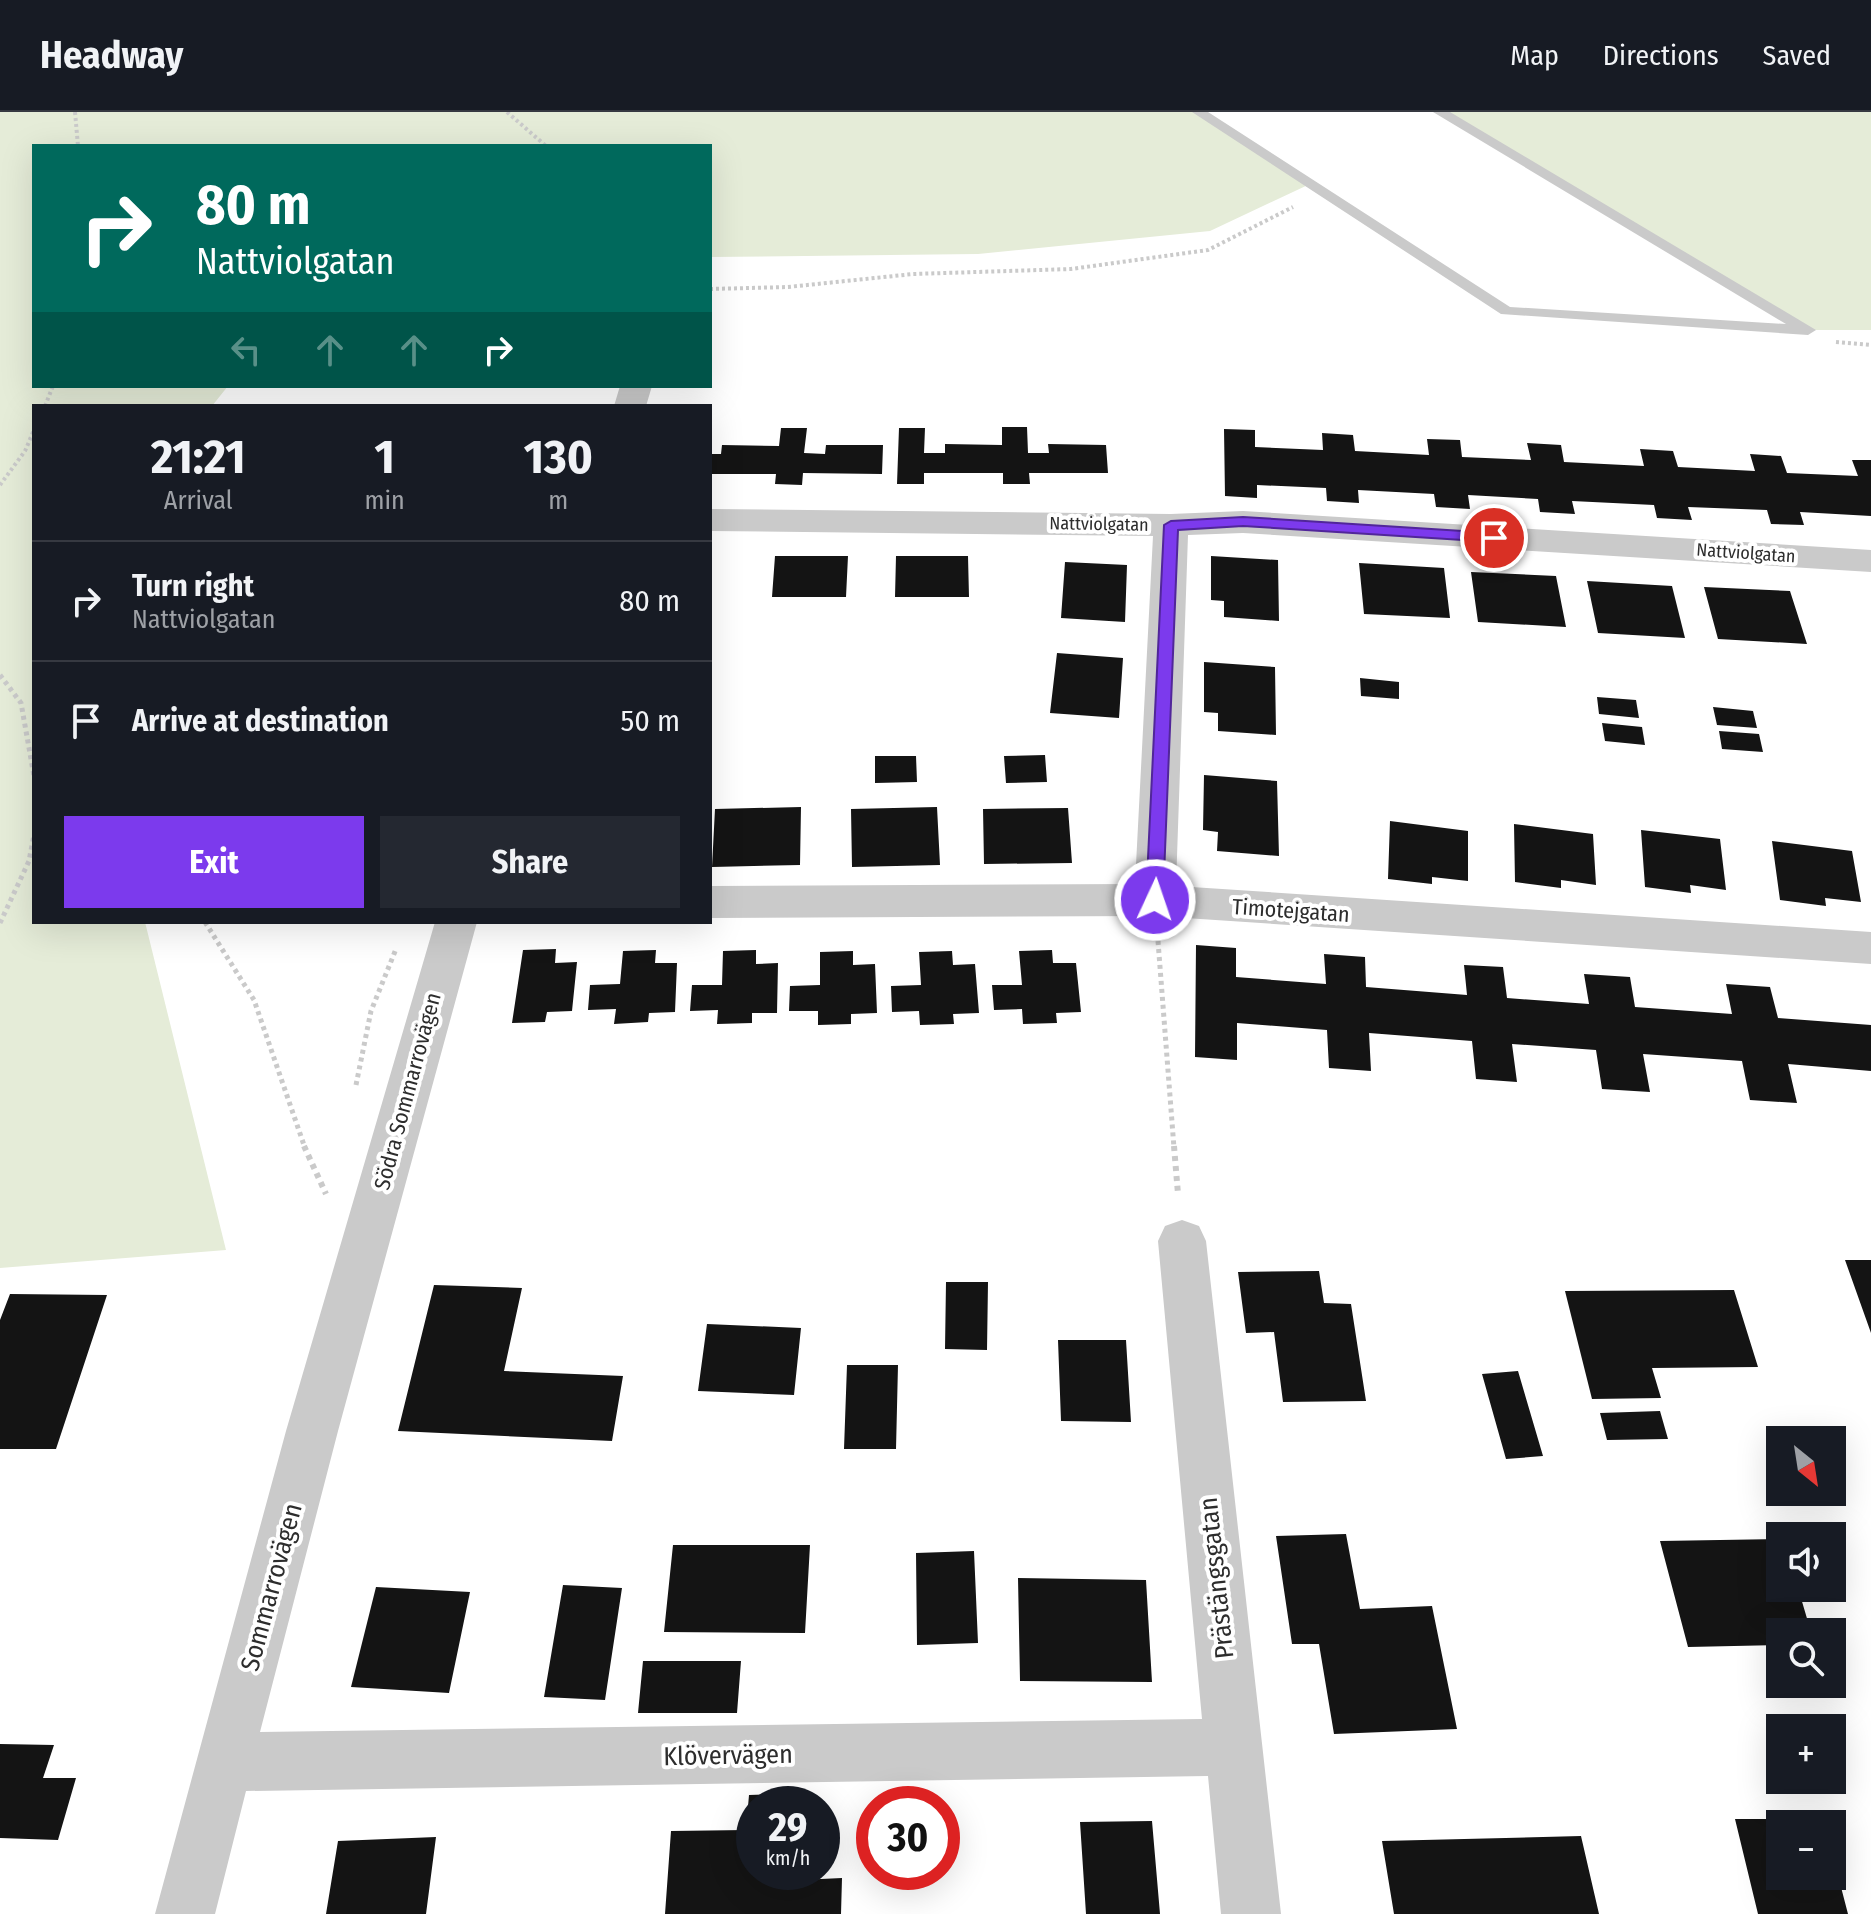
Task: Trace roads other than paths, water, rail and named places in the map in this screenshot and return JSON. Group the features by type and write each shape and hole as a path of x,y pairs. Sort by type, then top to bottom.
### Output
{"street":[{"name":"Nattviolgatan","path":"712,520 1171,525 1243,522 1871,561"},
{"path":"1155,900 1171,525"},
{"name":"Timotejgatan","path":"712,902 1155,900 1871,948"},
{"name":"Södra Sommarrovägen","path":"359,1261 416,1069 441,961 455,924"},
{"name":"Prästängsgatan","path":"1182,1241 1251,1914"},
{"name":"Sommarrovägen","path":"185,1914 359,1261"},
{"name":"Klövervägen","path":"224,1762 1232,1747"}],"lane":[{"path":"1199,112 1506,311 1808,330 1440,112"}]}
